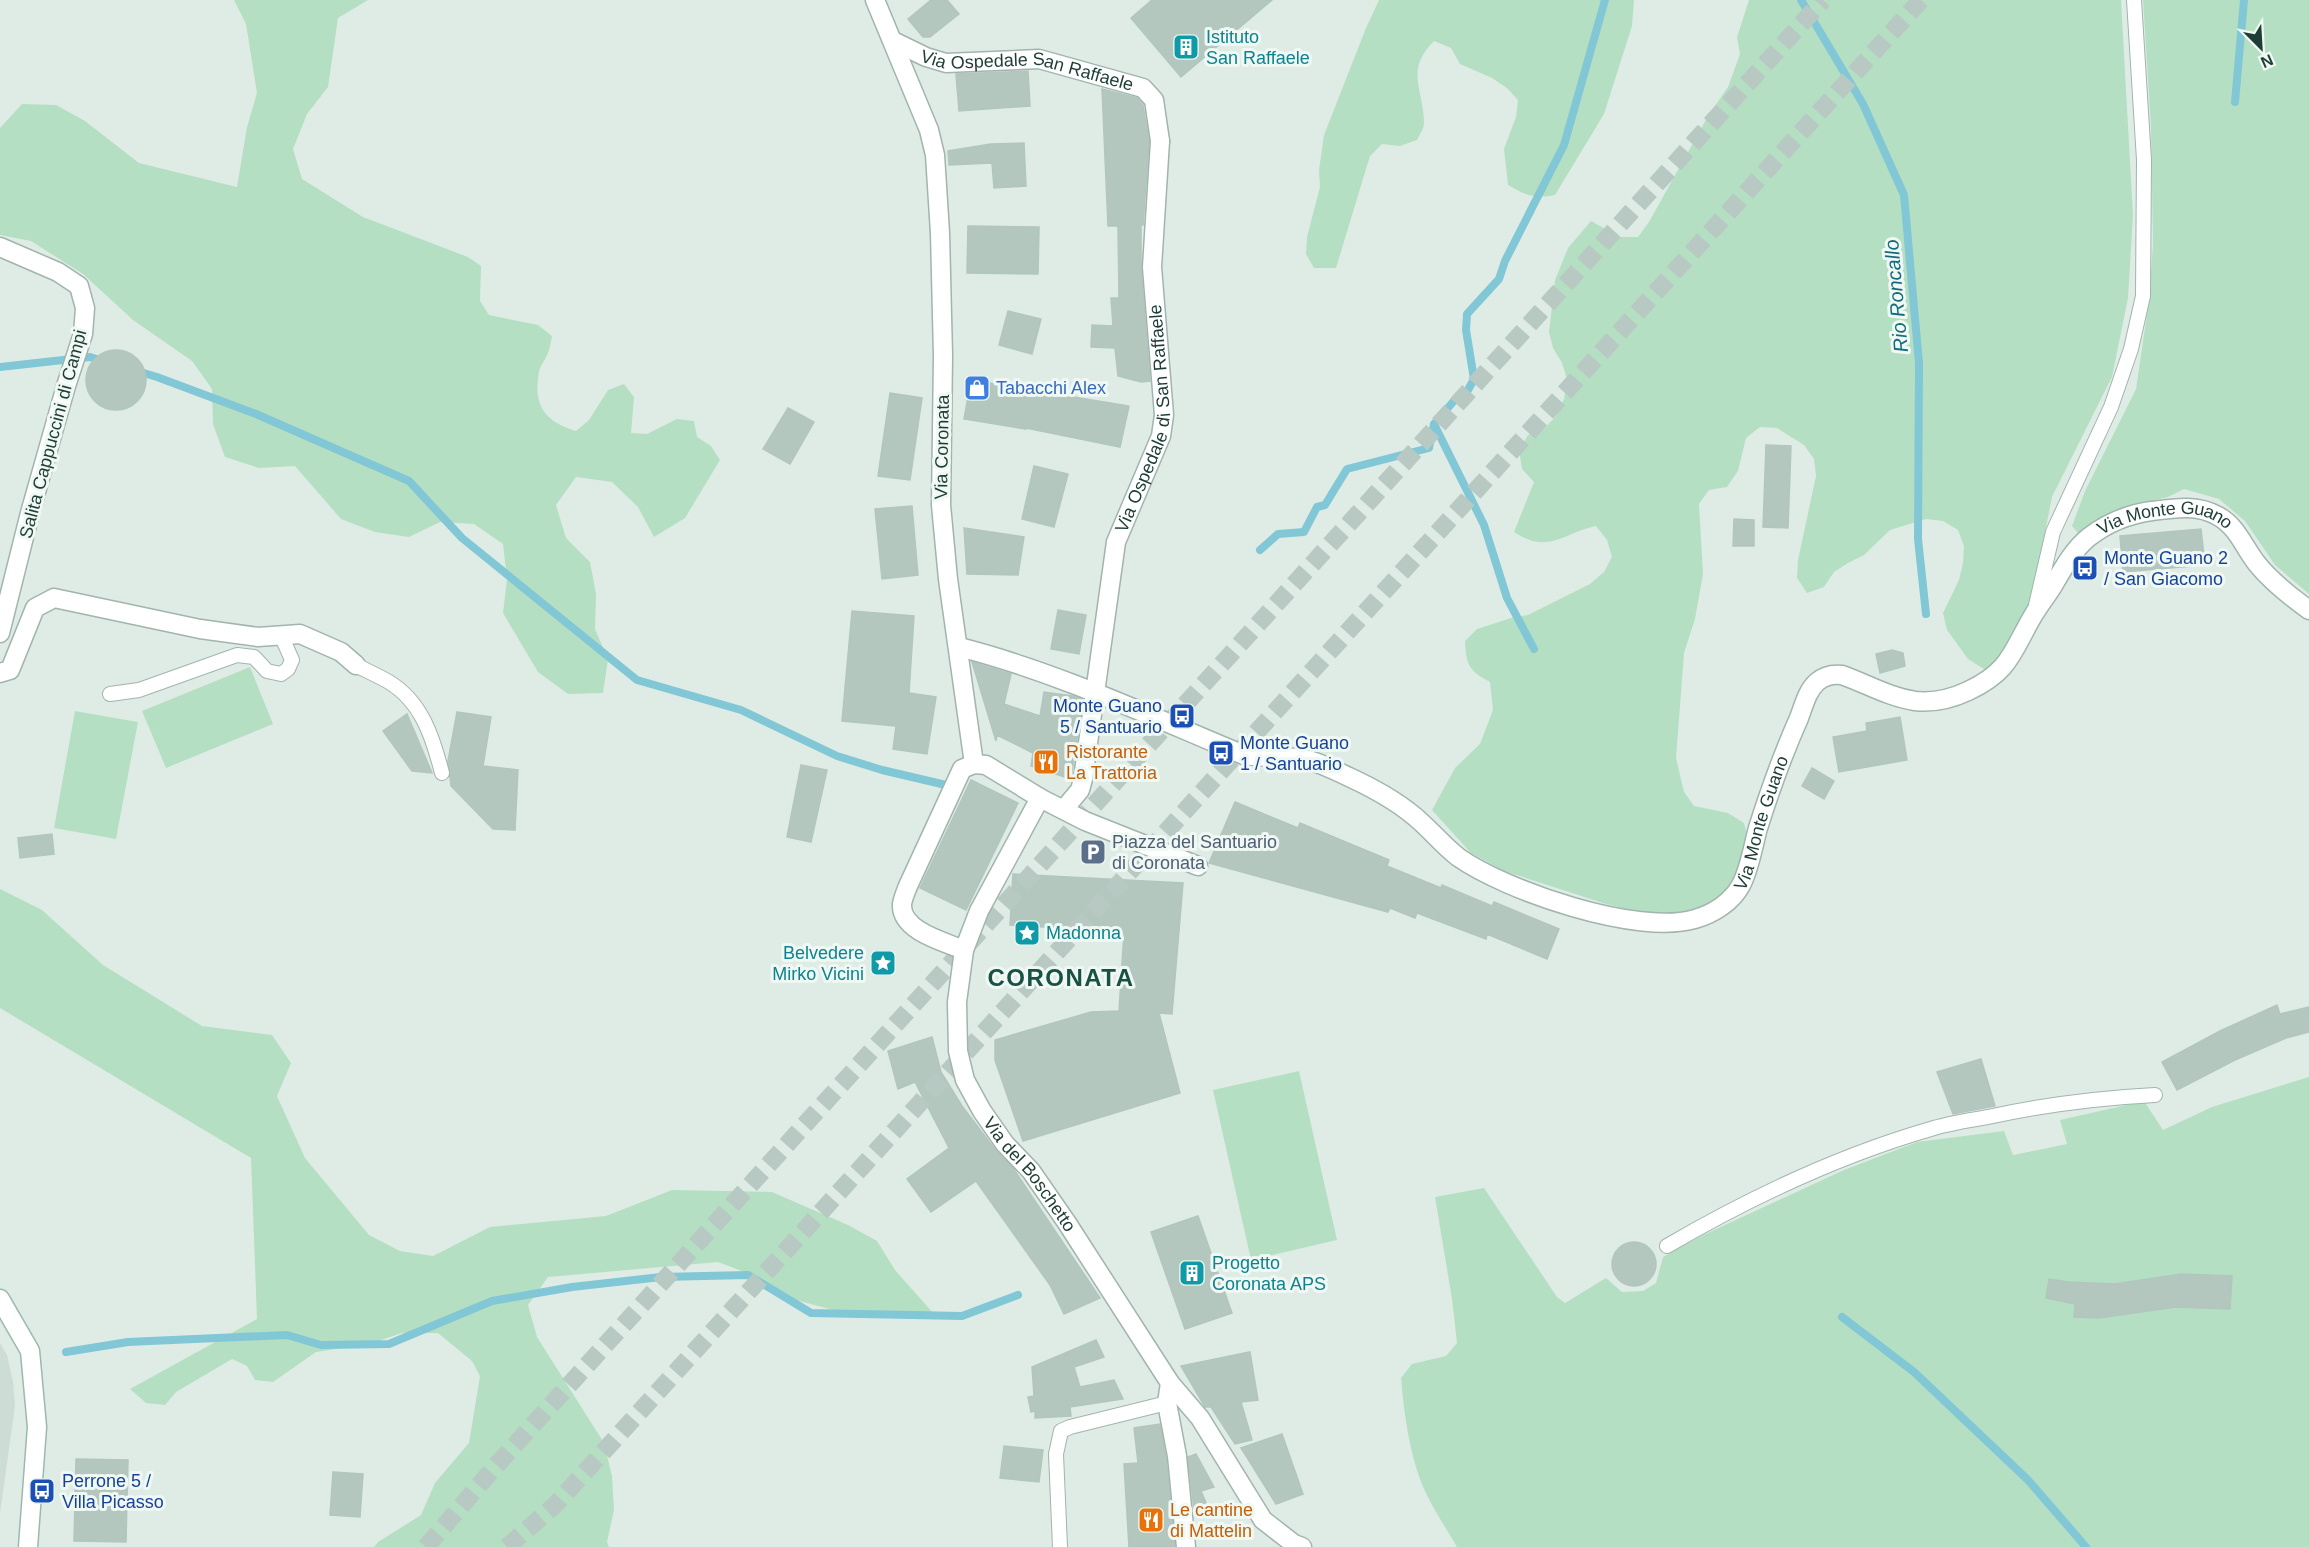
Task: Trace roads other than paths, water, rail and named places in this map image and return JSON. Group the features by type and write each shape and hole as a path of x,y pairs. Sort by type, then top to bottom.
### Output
{"street":[{"name":"Via Coronata","path":"874,0 929,130 935,155 940,222 944,356 941,506 948,579 974,764"},
{"name":"Via Ospedale San Raffaele","path":"893,41 926,57 946,63 1039,59 1143,88 1154,100 1160,141"},
{"name":"Via Ospedale di San Raffaele","path":"1095,692 1116,542 1161,436 1164,415 1152,267 1160,141"},
{"name":"Salita Cappuccini di Campi","path":"0,247 58,272 79,286 85,308 83,334 30,513 0,633"},
{"name":"Via Monte Guano","path":"958,647 1003,658 1095,692 1244,755 1269,759 1300,758 1349,777 1397,803 1460,858 1504,883 1591,912 1618,918 1643,923 1682,922 1698,918 1725,904 1741,885 1776,773 1806,699 1816,683 1825,676 1834,674 1853,679 1894,697 1917,701 1935,701 1955,697 1977,687 2008,662 2065,565 2089,537 2119,520 2141,512 2175,508 2198,509 2217,515 2232,526 2260,568 2309,610"},
{"path":"0,673 10,670 35,608 54,598 200,628 258,637 300,634 341,652 356,665"},
{"path":"1064,809 1080,790 1083,779 1095,692"},
{"path":"964,950 913,928 904,918 902,905 908,886 962,770 974,764 986,765 1040,798 1085,821 1198,866"},
{"name":"Via del Boschetto","path":"1040,798 979,912 964,950 957,1002 958,1051 965,1080 982,1111 1005,1143 1031,1171 1067,1223 1170,1383 1200,1418 1263,1520 1294,1544 1302,1547"},
{"path":"0,1299 30,1351 37,1427 28,1547"},
{"path":"1170,1383 1167,1403 1177,1456 1186,1547"}],"lane":[{"path":"2034,615 2053,532 2111,407 2131,350 2143,296 2144,160 2134,0"},
{"path":"110,693 139,690 237,655 254,657 267,670 280,674 288,669 292,660 281,635"},
{"path":"356,665 390,683 409,698 434,739 442,773"},
{"path":"1667,1246 1714,1218 1772,1190 1845,1159 1935,1127 2096,1098 2155,1095"},
{"path":"1060,1547 1056,1454 1061,1431 1167,1403"}],"waterway":[{"path":"1260,550 1278,534 1304,532 1317,507 1325,505 1347,469 1429,448 1434,424 1453,402 1468,390 1474,379 1466,330 1467,314 1499,279 1505,261 1564,145 1605,0"},
{"name":"Rio Roncallo","path":"1801,0 1863,104 1904,195 1919,363 1918,539 1926,614"},
{"path":"2235,102 2244,0"},
{"path":"0,367 90,357 157,377 256,414 409,481 462,538 637,680 741,710 837,756 882,770 946,785"},
{"path":"1434,424 1484,525 1507,598 1534,649"},
{"path":"66,1352 128,1342 287,1335 321,1345 389,1344 492,1301 572,1287 661,1277 748,1275 811,1313 962,1316 1018,1295"},
{"path":"1842,1317 1914,1372 2028,1480 2086,1547"}],"tunnel":[{"path":"426,1547 493,1469 1823,0"},
{"path":"507,1547 555,1505 1921,0"}],"place":[{"name":"Istituto San Raffaele","path":"1186,47"},
{"name":"Tabacchi Alex","path":"977,388"},
{"name":"Monte Guano 2 / San Giacomo","path":"2085,568"},
{"name":"Monte Guano 5 / Santuario","path":"1182,716"},
{"name":"Monte Guano 1 / Santuario","path":"1221,753"},
{"name":"Ristorante La Trattoria","path":"1046,762"},
{"name":"Piazza del Santuario di Coronata","path":"1093,852"},
{"name":"Madonna","path":"1027,933"},
{"name":"Belvedere Mirko Vicini","path":"883,963"},
{"name":"Progetto Coronata APS","path":"1192,1273"},
{"name":"Perrone 5 / Villa Picasso","path":"42,1491"},
{"name":"Le cantine di Mattelin","path":"1151,1520"}],"district":[{"name":"CORONATA","path":"1061,977"}]}
